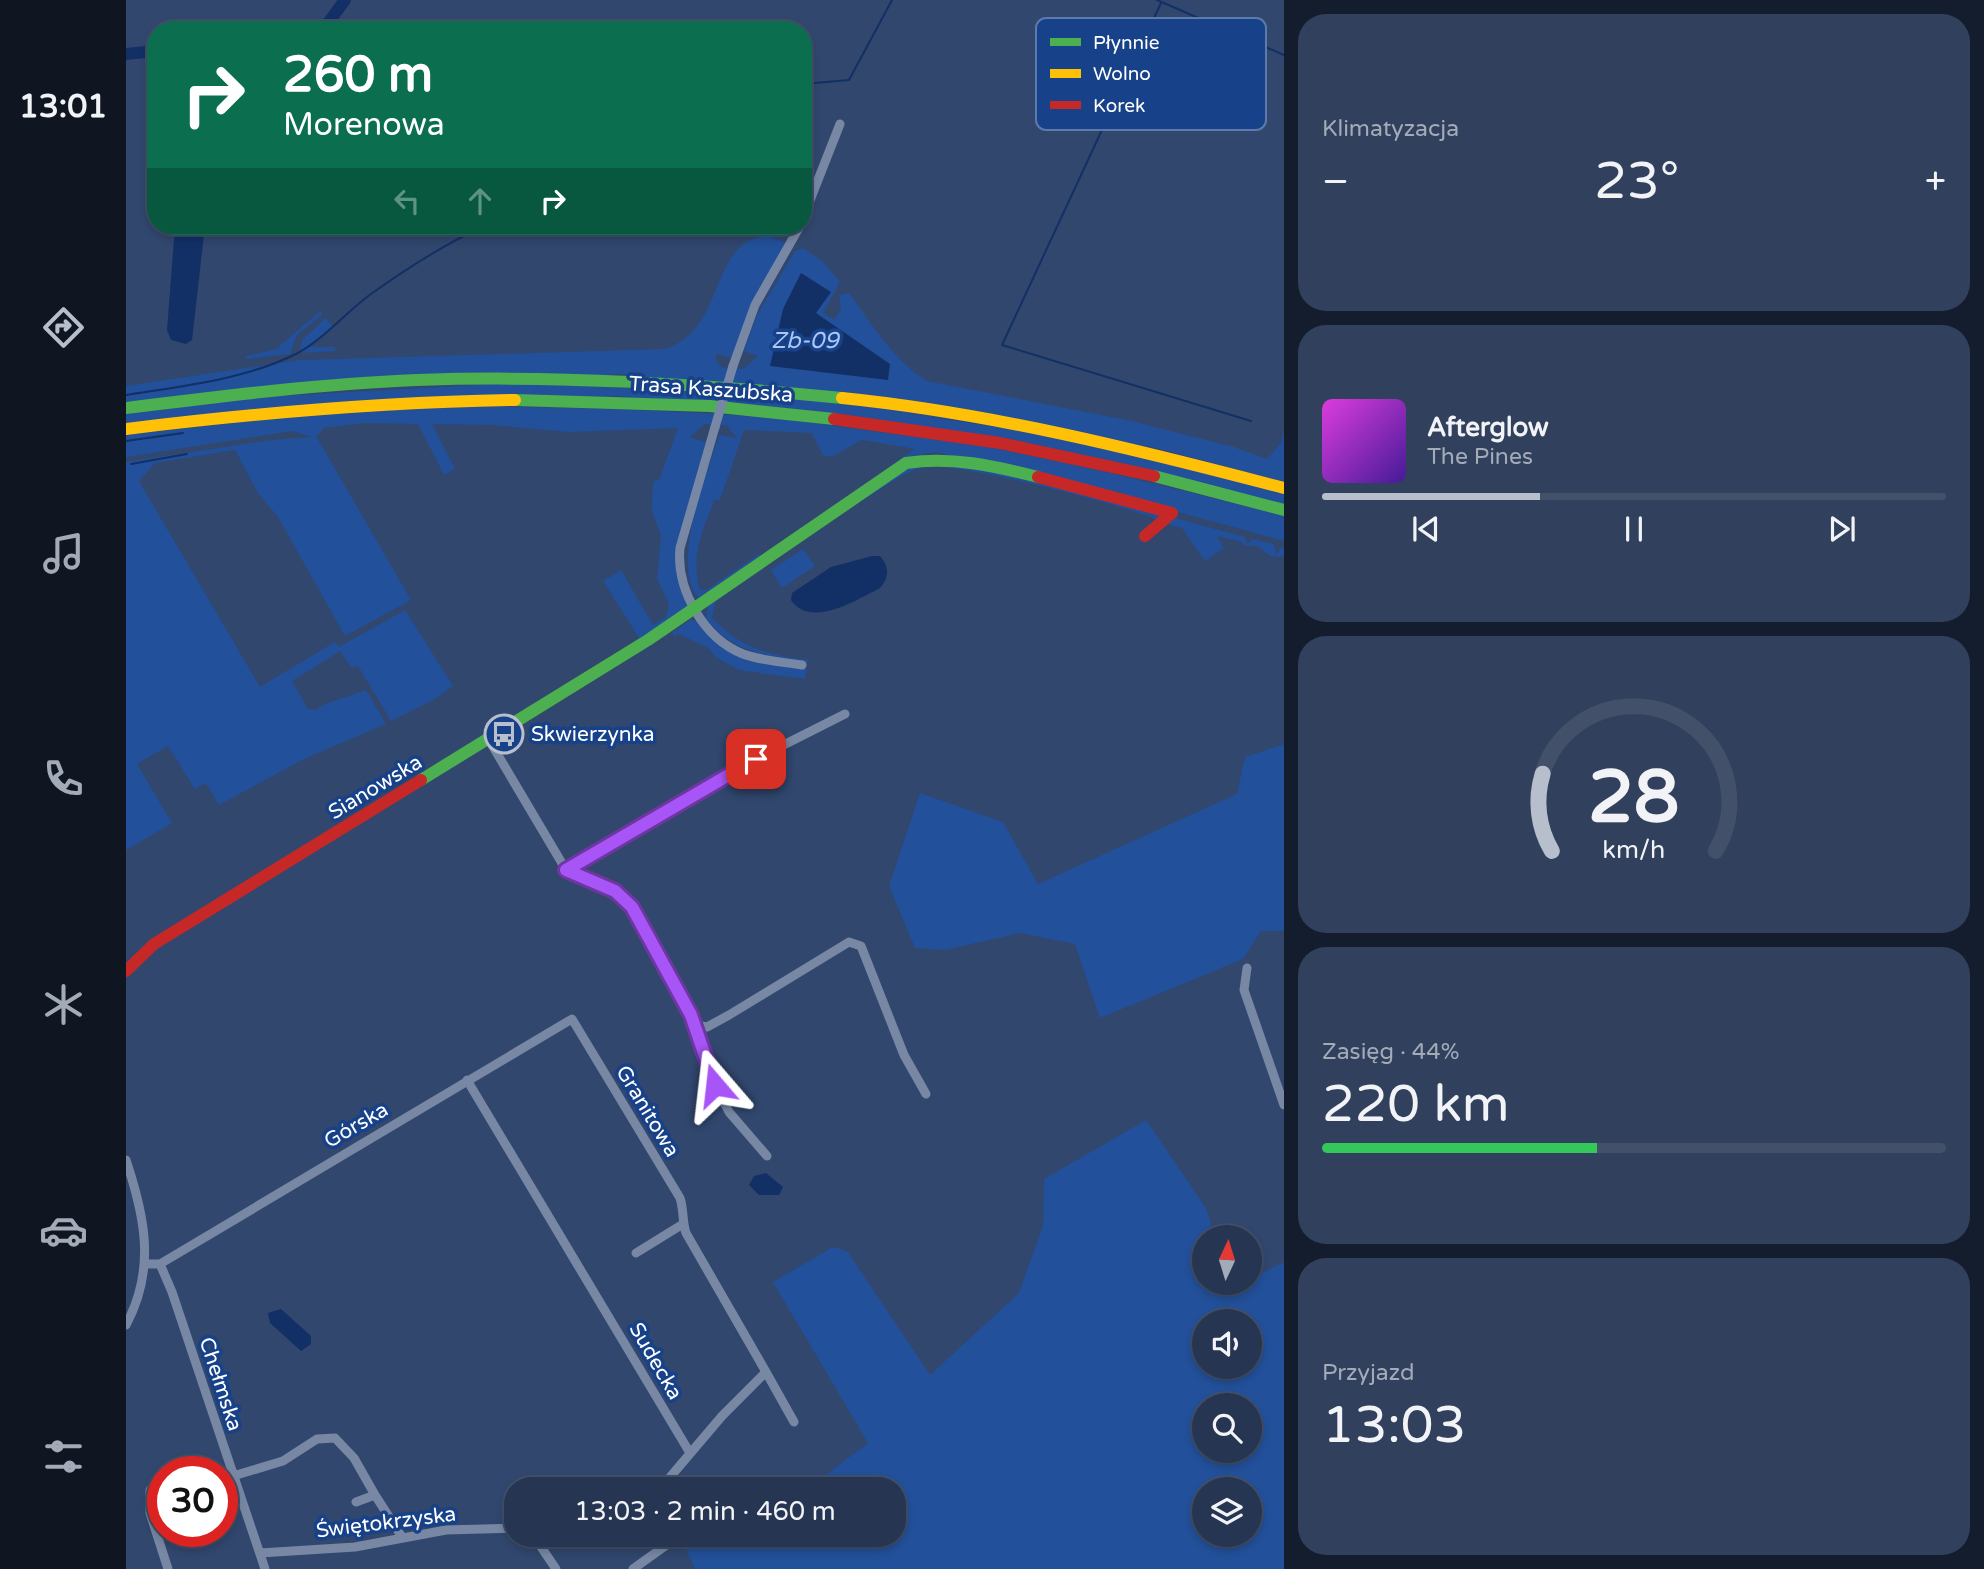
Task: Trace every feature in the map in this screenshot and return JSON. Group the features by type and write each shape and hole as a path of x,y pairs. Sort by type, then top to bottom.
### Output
{"main road":[{"name":"Trasa Kaszubska","path":"126,408 269,390 360,383 538,379 672,384 792,393 983,419 1140,451 1284,488"},
{"name":"Trasa Kaszubska","path":"126,429 219,416 361,404 537,399 671,404 868,422 982,440 1135,471 1284,510"},
{"name":"Sianowska","path":"126,971 154,944 489,740 696,609 899,467 921,458 944,458 1027,474 1172,513 1146,536"}],"street":[{"path":"812,195 840,124"},
{"path":"795,235 755,305 733,366 680,548 681,577 696,609 712,632 735,650 758,658 802,665"},
{"path":"566,870 740,766 845,714"},
{"path":"489,740 566,870 615,891 632,907 674,979 696,1025 715,1085 729,1112 767,1156"},
{"path":"696,1025 706,1027 729,1015 849,942 862,946 904,1055 926,1094"},
{"path":"1247,968 1244,990 1284,1105"},
{"name":"Górska","path":"160,1264 572,1019"},
{"name":"Granitowa","path":"572,1019 680,1198 685,1211 683,1224 794,1422"},
{"name":"Sudecka","path":"467,1080 690,1453"},
{"path":"126,1160 143,1220 146,1264 137,1303 126,1325"},
{"path":"636,1253 683,1224"},
{"path":"146,1264 160,1264"},
{"name":"Chełmska","path":"160,1264 226,1456"},
{"path":"670,1477 766,1372"},
{"path":"238,1474 283,1461 326,1437 335,1438 354,1458 402,1537"},
{"name":"Chełmska","path":"238,1490 265,1569"},
{"path":"356,1502 375,1495"},
{"name":"Świętokrzyska","path":"260,1553 355,1547 446,1530 504,1528"},
{"path":"161,1547 168,1569"},
{"path":"541,1547 556,1569"},
{"path":"633,1569 660,1547"}],"shaded area":[{"path":"769,236 786,243 732,358 717,354 715,359 722,367 743,369 758,356 744,351 757,315 795,251 803,248 823,262 840,282 823,313 834,320 841,309 839,295 849,293 894,352 927,381 1127,420 1234,447 1267,459 1281,443 1284,429 1284,482 1152,447 620,374 126,402 126,386 300,360 666,349 686,338 700,322 736,251 750,241"},
{"path":"320,311 323,314 297,335 290,354 246,359 246,356 276,349"},
{"path":"326,318 333,327 309,347 335,347 335,351 303,353 300,348 303,339"},
{"path":"511,383 780,395 1045,434 1284,493 1284,505 1147,469 619,396 126,425 126,413 244,398"},
{"path":"458,406 619,409 726,415 833,424 936,438 1086,468 1284,516 1284,541 1025,470 934,452 907,457 852,493 915,449 862,440 831,457 823,455 812,433 744,430 720,500 715,499 702,533 697,553 699,589 706,590 759,554 760,556 698,598 690,582 688,563 694,518 719,435 737,438 726,425 705,424 690,437 708,443 680,537 689,608 641,641 603,581 621,570 653,625 666,617 669,604 657,579 661,536 652,511 653,484 655,480 659,480 678,428 569,432 493,425 432,424 455,469 444,475 418,424 363,423 324,428 316,436 411,600 345,636 278,517 258,493 235,450 155,463 139,481 260,687 335,642 339,647 405,610 453,686 435,699 391,721 358,666 351,667 340,651 292,681 308,709 316,710 325,704 366,690 386,724 306,758 219,805 206,783 195,789 168,746 137,764 172,823 126,850 126,462 271,440 312,437 292,431 126,457 126,435 305,415"},
{"path":"919,460 1001,471 1162,515 1156,519 1039,485 942,467 925,467 910,472 868,497 866,494"},
{"path":"1175,518 1245,537 1247,544 1253,539 1273,544 1277,555 1280,548 1284,547 1284,557 1270,556 1258,546 1243,545 1242,542 1217,536 1224,548 1205,561 1182,528 1167,524"},
{"path":"803,549 815,566 782,588 771,570"},
{"path":"747,577 715,602 712,618 744,643 768,653 809,660 808,663 765,655 739,646 716,630 706,618 709,603"},
{"path":"690,620 700,621 722,642 749,655 807,669 805,679 739,670 717,658 707,647 678,634 674,636 672,633"},
{"path":"1284,744 1284,931 1261,931 1243,959 1100,1018 1075,944 1020,933 945,950 915,948 889,886 920,793 1003,822 1038,884 1237,794 1245,757"},
{"path":"1146,1120 1206,1208 1211,1225 1192,1225 1192,1295 1262,1295 1262,1273 1284,1262 1284,1569 695,1569 685,1547 906,1547 906,1477 823,1477 868,1443 773,1282 833,1247 847,1251 930,1375 1019,1293 1043,1226 1044,1179"}],"water":[{"path":"174,235 204,235 192,340 186,344 171,340 167,330"},
{"name":"Zb-09","path":"801,273 831,292 816,313 890,364 888,380 770,366 783,309"},
{"path":"880,556 887,568 887,576 880,588 847,605 821,612 799,608 791,600 792,593 831,567"},
{"path":"766,1173 783,1187 779,1195 759,1195 749,1185 754,1176"},
{"path":"281,1309 311,1336 311,1344 301,1351 270,1323 268,1313"}],"waterway":[{"path":"330,21 345,0"},
{"path":"812,83 849,80 892,0"},
{"path":"1157,0 1199,18"},
{"path":"1154,18 1161,3"},
{"path":"1266,47 1284,55"},
{"path":"126,54 147,52"},
{"path":"1102,130 1002,345 1251,421"},
{"path":"126,395 234,376 296,354 398,275 466,235"},
{"path":"126,441 183,433"},
{"path":"131,464 187,454"}],"traffic: fast":[{"path":"126,408 307,387 470,379 630,382 842,398"},
{"path":"515,400 710,406 834,419"},
{"path":"421,780 648,640 906,463 956,461 1038,477"},
{"path":"1154,476 1284,510"}],"traffic: slow":[{"path":"842,398 954,413 1064,434 1284,488"},
{"path":"126,429 320,409 515,400"}],"traffic: jam":[{"path":"834,419 1000,443 1154,476"},
{"path":"1038,477 1172,513 1145,536"},
{"path":"126,971 154,944 421,780"}],"place":[{"name":"Skwierzynka","path":"504,734"}],"route":[{"path":"715,1085 696,1025 674,979 632,907 615,891 566,870 756,759"}]}
